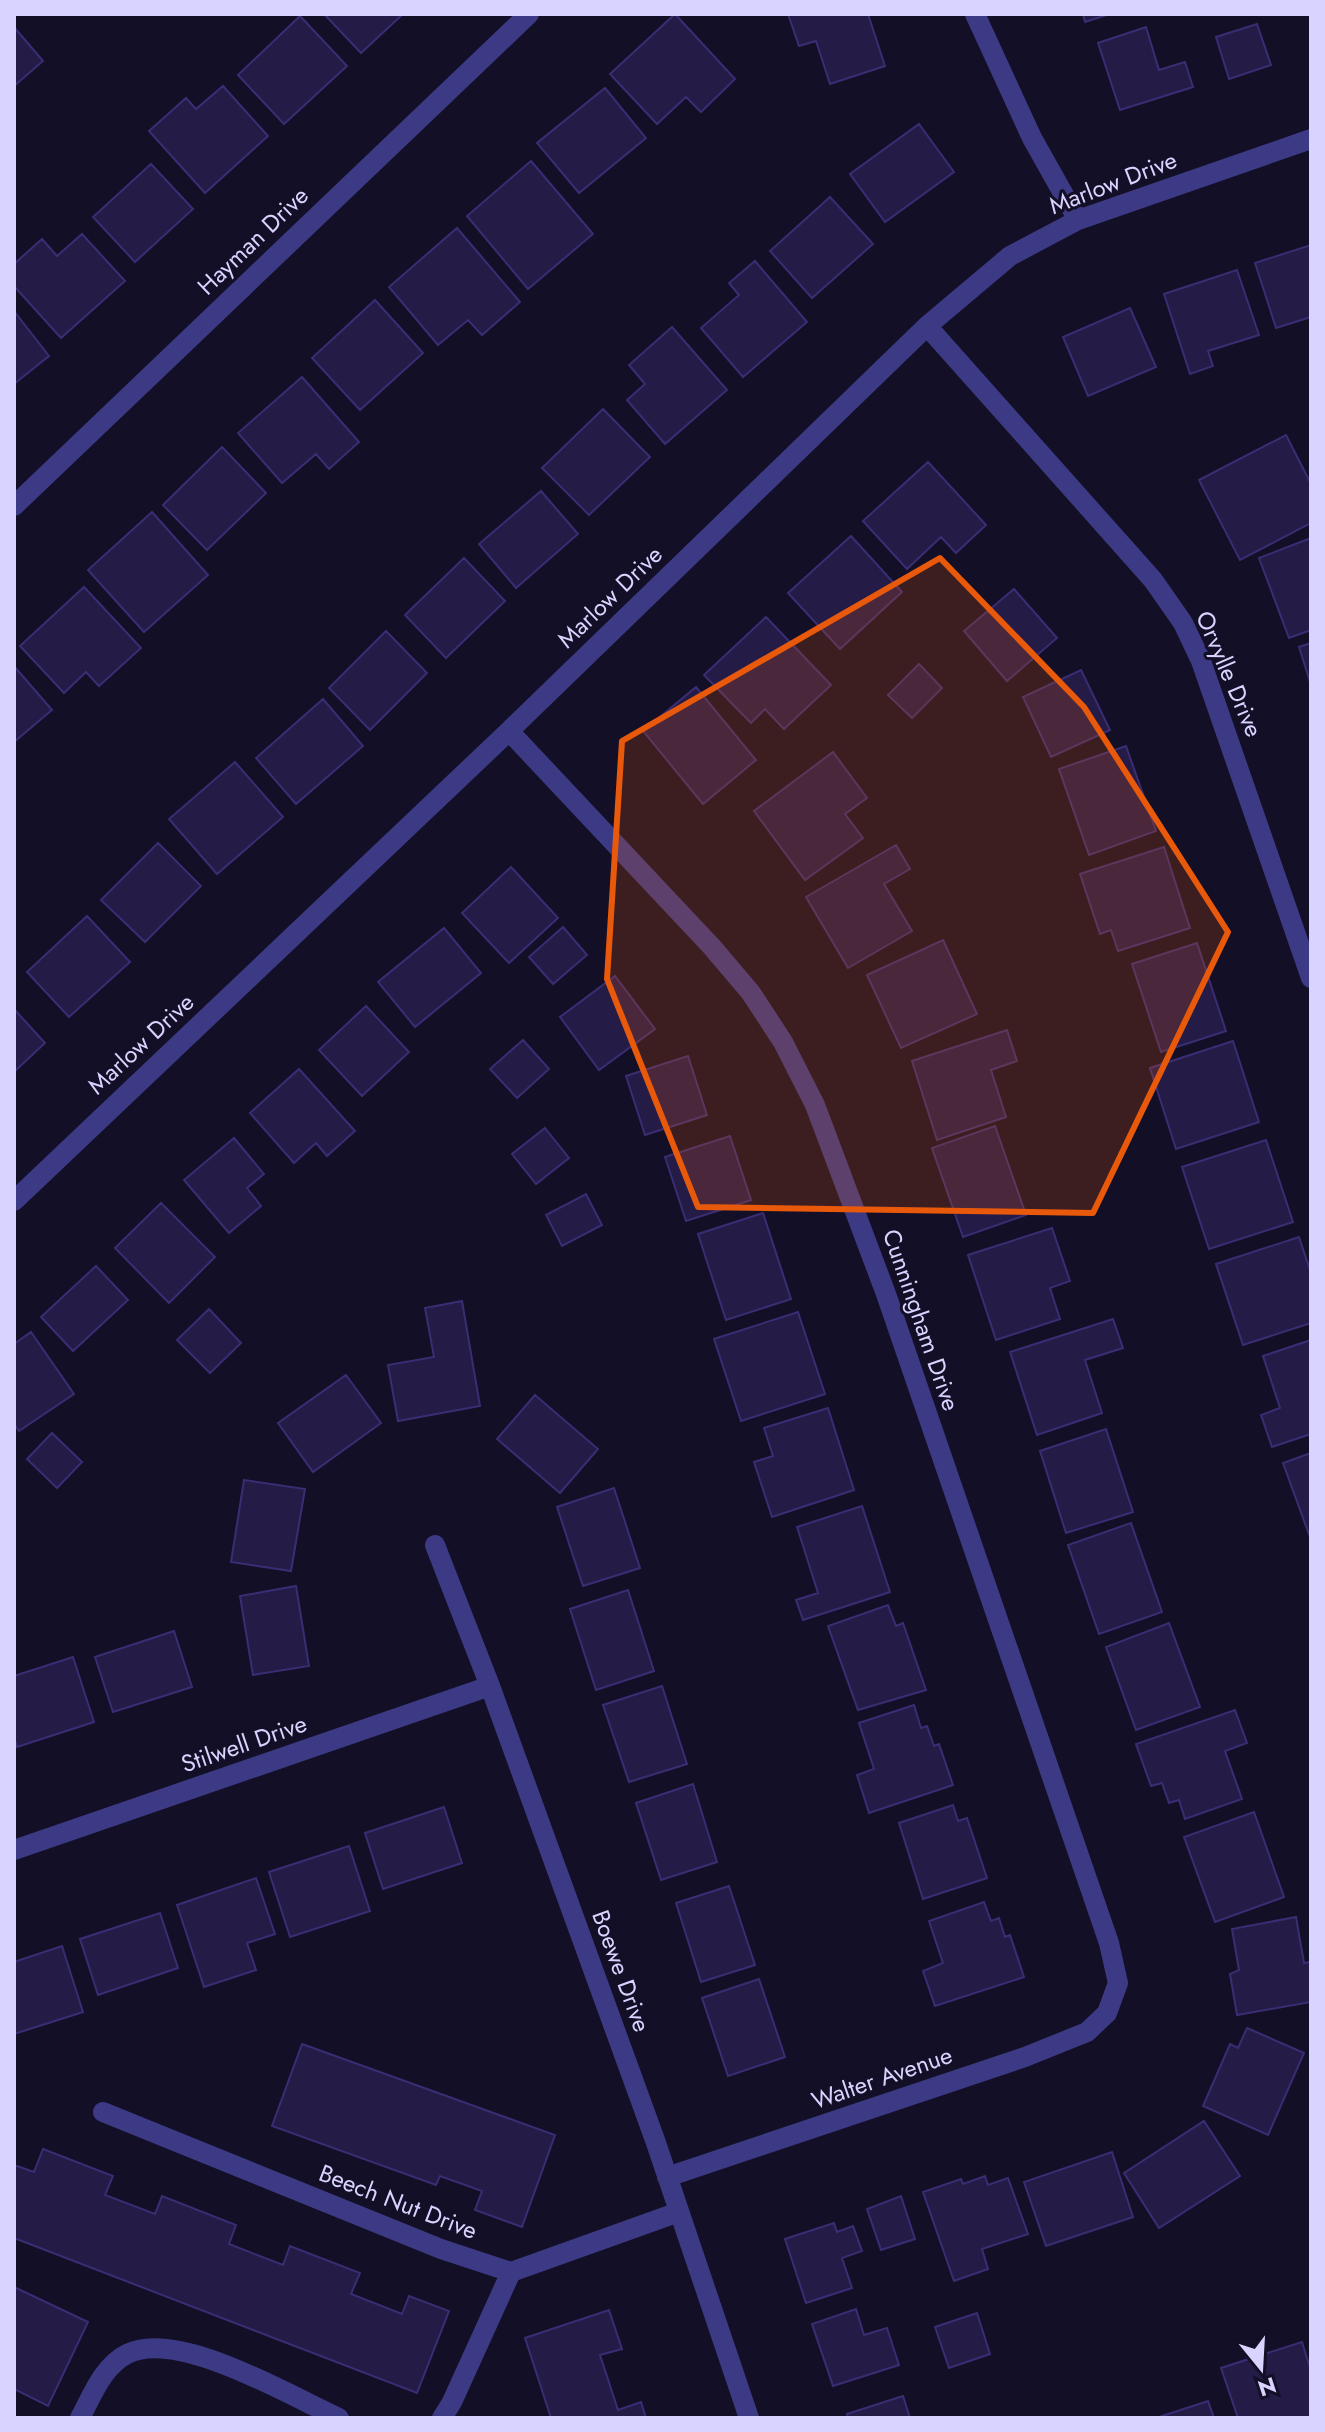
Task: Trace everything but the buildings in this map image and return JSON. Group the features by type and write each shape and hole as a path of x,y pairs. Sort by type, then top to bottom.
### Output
{"street":[{"name":"Hayman Drive","path":"14,506 529,14"},
{"path":"975,14 1032,138 1078,220"},
{"name":"Marlow Drive","path":"14,1201 509,731 927,326 1010,256 1078,220 1311,139"},
{"name":"Orvylle Drive","path":"927,326 1153,580 1183,623 1226,729 1311,978"},
{"name":"Cunningham Drive","path":"509,731 712,947 751,993 783,1042 815,1105 886,1294 1109,1943 1118,1983 1107,2013"},
{"name":"Boewe Drive","path":"435,1545 490,1686 667,2177 676,2213 749,2418"},
{"name":"Stilwell Drive","path":"14,1850 490,1686"},
{"name":"Walter Avenue","path":"667,2177 1025,2057 1087,2032 1107,2013"},
{"name":"Beech Nut Drive","path":"103,2112 441,2249 511,2272"},
{"path":"442,2418 511,2272 676,2213"},
{"path":"80,2418 105,2372 125,2355 146,2347 166,2347 198,2354 339,2418"}],"highlighted area":[{"path":"940,558 1084,707 1228,932 1093,1213 698,1207 607,979 622,741"}]}
